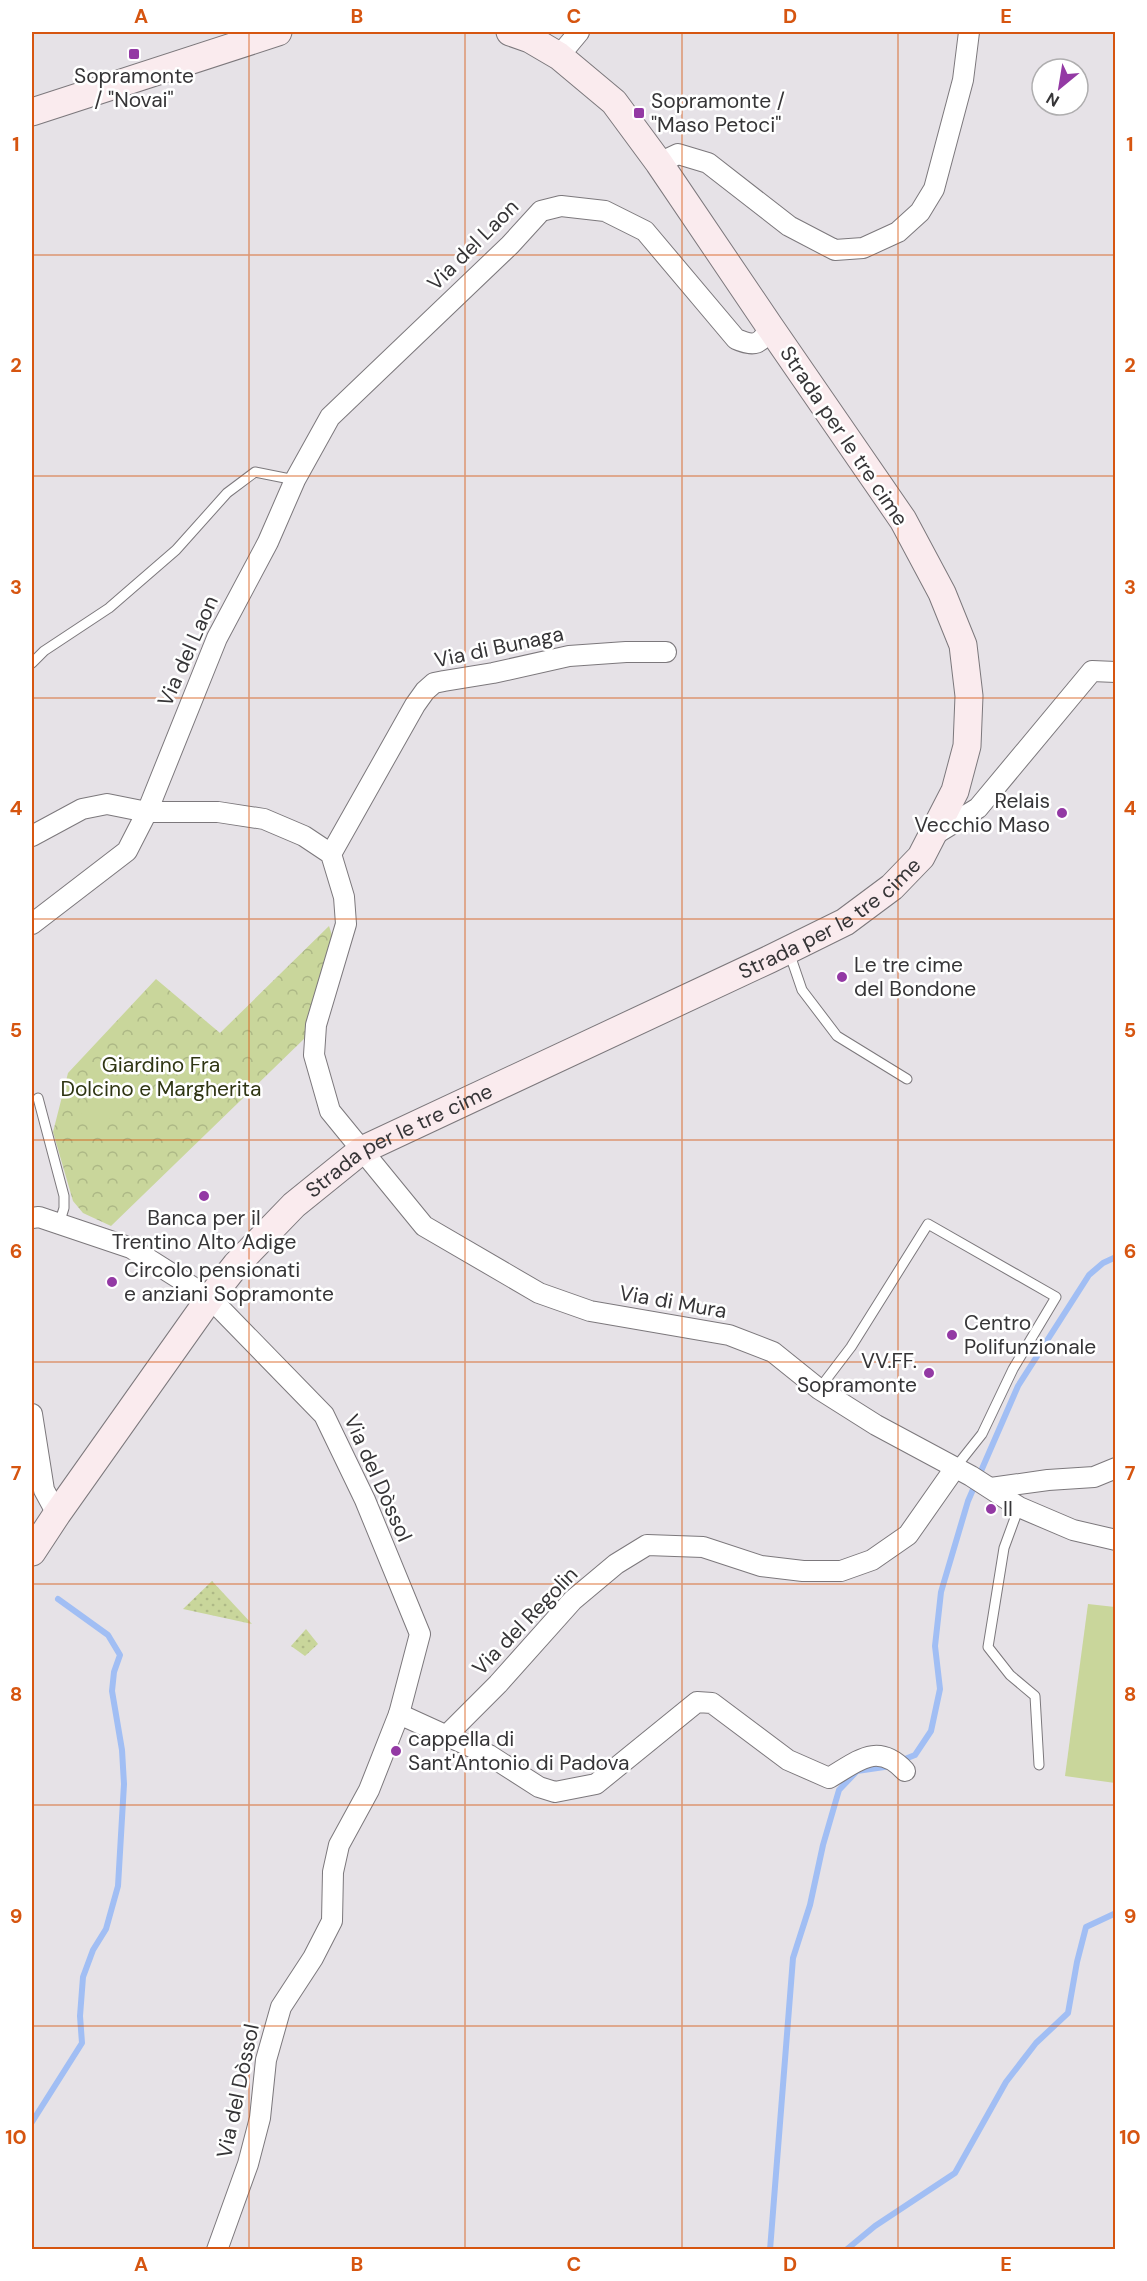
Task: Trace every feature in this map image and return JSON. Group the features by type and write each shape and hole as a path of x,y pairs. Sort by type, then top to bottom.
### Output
{"main road":[{"name":"Strada per le tre cime","path":"32,1552 210,1298 236,1265 294,1205 362,1150 845,922 892,887 921,856 955,791 967,746 969,696 963,645 942,594 903,520 660,163 614,102 559,56 530,39 510,32"},
{"path":"34,107 263,34"}],"street":[{"path":"559,56 579,32"},
{"path":"660,163 678,154 708,163 789,226 835,250 863,248 898,232 920,212 934,189 963,80 969,32"},
{"name":"Via del Laon","path":"32,924 127,851 147,812 217,638 268,542 295,480 330,417 541,212 561,206 576,206 605,211 626,219 645,231 736,339 747,344 757,343 764,338 770,327"},
{"name":"Via di Bunaga","path":"331,854 415,705 434,683 569,656 666,652"},
{"path":"934,835 978,808 1092,671 1116,672"},
{"path":"32,836 82,809 106,804 147,812 218,812 264,819 304,836 331,854"},
{"name":"Via di Mura","path":"331,854 344,897 346,924 316,1025 314,1055 330,1111 424,1226 539,1293 590,1311 729,1335 773,1352 819,1389 876,1425 991,1488 1019,1507 1073,1530 1116,1540"},
{"name":"Via del Dòssol","path":"32,1218 39,1217 131,1248 210,1298 324,1415 365,1500 420,1634 399,1714 369,1790 339,1845 333,1872 332,1921 313,1958 281,2007 266,2060 260,2118 248,2164 217,2250"},
{"path":"32,1414 44,1490 57,1514"},
{"path":"991,1488 1048,1480 1094,1477 1116,1468"},
{"name":"Via del Regolin","path":"446,1736 498,1684 573,1600 616,1564 647,1545 703,1547 761,1566 803,1571 841,1571 872,1560 908,1535 963,1472"},
{"path":"399,1714 489,1755 539,1787 555,1792 596,1784 697,1702 712,1703 788,1760 829,1778 868,1755 899,1765"}],"lane":[{"path":"32,663 44,651 109,608 176,550 227,493 255,472 295,480"},
{"path":"789,950 802,990 837,1036 907,1079"},
{"path":"38,1098 64,1196 64,1226"},
{"path":"819,1389 852,1347 928,1224 1056,1297 1013,1369 963,1472"},
{"path":"1019,1507 1004,1548 988,1647 1010,1675 1035,1696 1039,1765"}],"green space":[{"name":"Giardino Fra Dolcino e Margherita","path":"329,926 334,941 306,1037 111,1226 83,1213 73,1201 53,1132 68,1073 156,979 220,1033"},
{"path":"112,1075 132,1091 101,1129 81,1114"},
{"path":"212,1581 252,1624 183,1609"},
{"path":"1088,1604 1115,1607 1115,1783 1065,1776"},
{"path":"306,1629 318,1644 305,1656 291,1646"}],"waterway":[{"path":"900,1761 915,1755 931,1731 940,1689 935,1646 941,1592 968,1501 1018,1386 1089,1275 1103,1263 1116,1257"},
{"path":"32,2122 82,2043 80,2016 83,1977 93,1950 106,1929 118,1886 124,1784 122,1750 112,1691 114,1672 120,1655 108,1635 58,1599"},
{"path":"770,2250 793,1958 810,1905 823,1845 839,1790 857,1771 891,1766"},
{"path":"846,2250 875,2226 955,2173 1006,2082 1036,2043 1068,2013 1086,1927 1116,1913"}],"place":[{"name":"Sopramonte / \"Novai\"","path":"134,54"},
{"name":"Sopramonte / \"Maso Petoci\"","path":"639,113"},
{"name":"Relais Vecchio Maso","path":"1062,813"},
{"name":"Le tre cime del Bondone","path":"842,977"},
{"name":"Banca per il Trentino Alto Adige","path":"204,1196"},
{"name":"Circolo pensionati e anziani Sopramonte","path":"112,1282"},
{"name":"Centro Polifunzionale","path":"952,1335"},
{"name":"VV.FF. Sopramonte","path":"929,1373"},
{"name":"II","path":"991,1509"},
{"name":"cappella di Sant'Antonio di Padova","path":"396,1751"}]}
